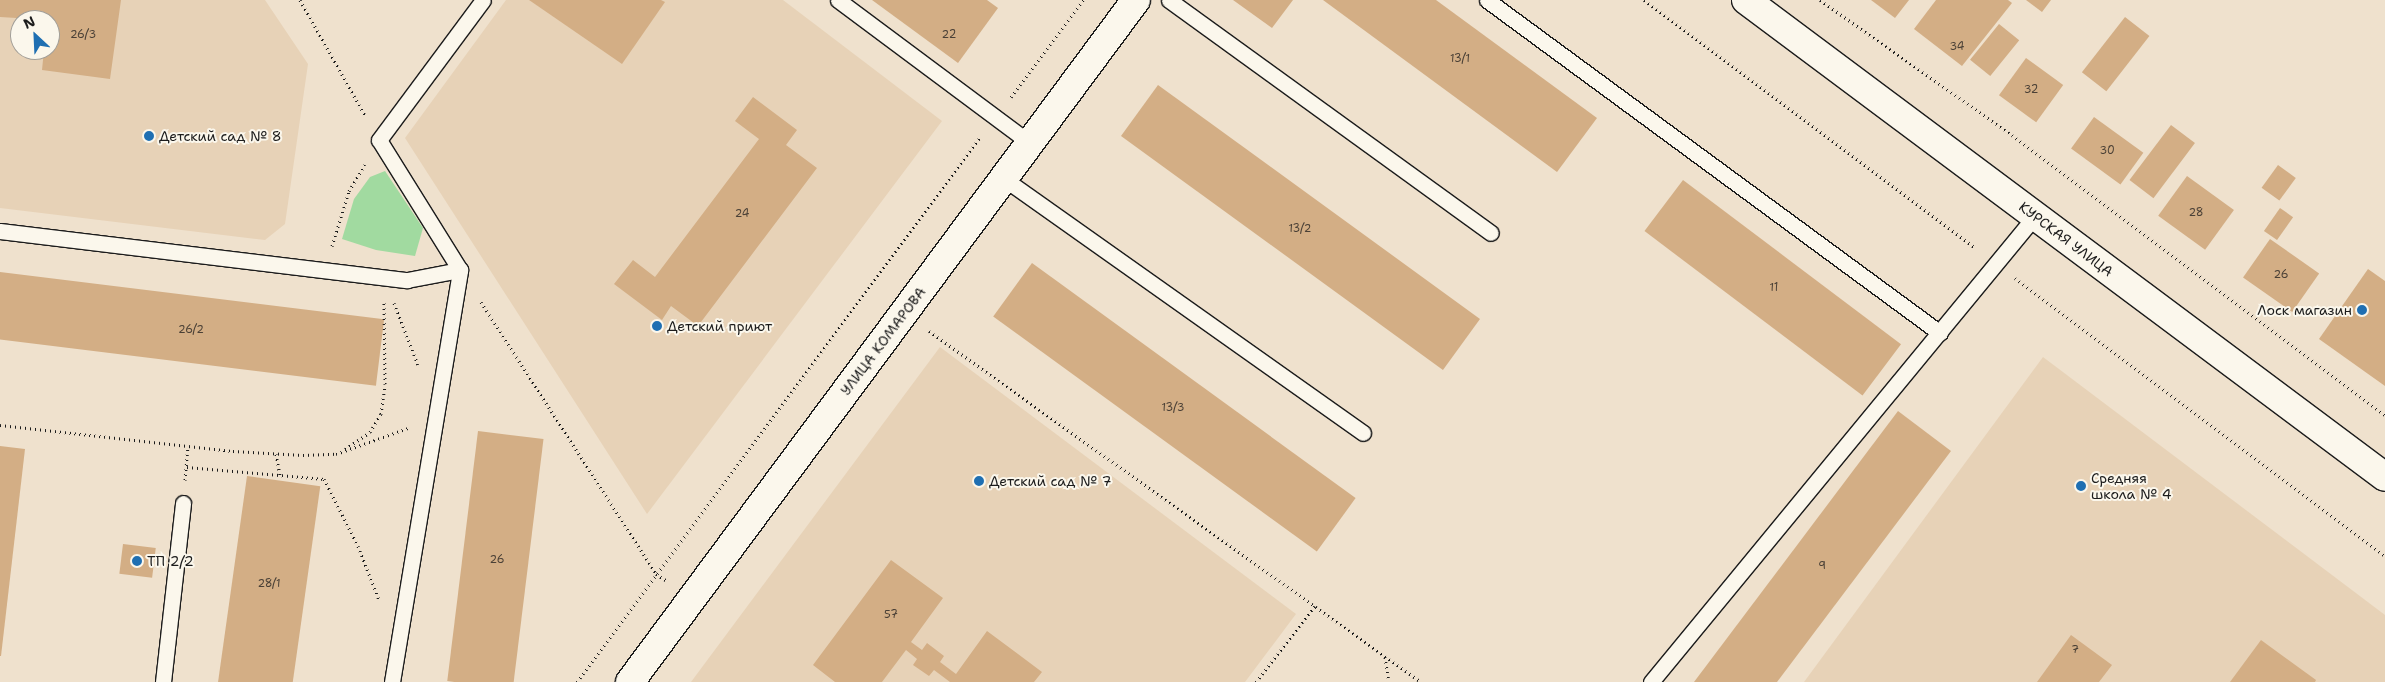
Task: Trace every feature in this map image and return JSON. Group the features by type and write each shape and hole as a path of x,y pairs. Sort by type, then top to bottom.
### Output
{"street":[{"name":"УЛИЦА КОМАРОВА","path":"630,682 1136,0"},
{"name":"КУРСКАЯ УЛИЦА","path":"1746,0 2385,477"}],"lane":[{"path":"392,682 460,270 379,140 483,0"},
{"path":"838,0 1030,143"},
{"path":"1169,0 1491,234"},
{"path":"1487,0 1940,333"},
{"path":"1003,178 1363,433"},
{"path":"1650,682 2035,216"},
{"path":"0,231 407,280 460,270"},
{"path":"163,682 183,503"}],"path":[{"path":"300,0 379,140 349,192 329,253 321,270"},
{"path":"577,682 1083,0"},
{"path":"1820,0 2012,135 2385,415"},
{"path":"460,270 656,574"},
{"path":"384,277 419,368"},
{"path":"340,452 370,432 381,414 385,384 384,277"},
{"path":"929,330 1421,682"},
{"path":"0,425 276,454 340,452 395,434 437,414"},
{"path":"183,503 188,446"},
{"path":"276,454 280,475"},
{"path":"187,467 324,479 358,546 380,601"},
{"path":"1256,682 1315,606"},
{"path":"1385,656 1389,682"}],"shaded area":[{"name":"Детский сад № 8","path":"0,0 265,0 308,64 285,224 265,240 0,208"},
{"name":"Детский приют","path":"506,0 783,0 942,121 647,514 405,138"},
{"name":"Детский сад № 7","path":"940,347 1296,614 1245,682 691,682"},
{"name":"Средняя школа № 4","path":"2043,357 2385,615 2385,682 1804,682"}],"green space":[{"path":"385,171 423,228 415,256 376,250 342,239 354,199 370,177"}],"building":[{"path":"0,0 121,0 110,79 42,70 43,60 60,60 60,10 10,10 10,18 0,17"},
{"path":"529,0 661,0 665,2 622,64"},
{"path":"872,0 987,0 998,8 958,63"},
{"path":"1233,0 1293,0 1272,28"},
{"path":"1323,0 1436,0 1597,118 1557,172"},
{"path":"1871,0 1909,0 1895,18"},
{"path":"1936,0 2008,0 2012,3 1962,66 1914,29"},
{"path":"2026,0 2051,0 2042,12"},
{"path":"2125,17 2149,36 2106,91 2082,72"},
{"path":"1999,24 2019,40 1990,76 1970,60"},
{"path":"2026,58 2063,85 2036,122 1999,95"},
{"path":"1158,85 1480,319 1443,370 1121,136"},
{"path":"753,97 797,130 786,145 817,168 698,326 671,306 662,320 614,284 633,260 655,277 759,139 735,121"},
{"path":"2094,117 2143,153 2120,184 2071,149"},
{"path":"2171,125 2195,143 2153,198 2129,180"},
{"path":"2278,165 2296,178 2279,201 2262,188"},
{"path":"2187,176 2234,210 2205,250 2158,216"},
{"path":"1683,180 1901,344 1863,395 1644,231"},
{"path":"2280,208 2293,217 2277,240 2264,231"},
{"path":"2270,239 2319,273 2292,312 2243,278"},
{"path":"1032,263 1356,498 1317,552 993,316"},
{"name":"Лоск магазин","path":"2368,269 2385,281 2385,386 2319,339"},
{"path":"0,272 384,319 376,386 0,340"},
{"path":"1898,411 1951,451 1777,682 1694,682"},
{"path":"478,431 544,439 514,682 447,681"},
{"path":"0,446 25,449 1,656 0,656"},
{"path":"247,476 320,486 293,682 218,682"},
{"name":"ТП 2/2","path":"123,544 156,548 152,578 119,574"},
{"path":"891,560 943,598 911,642 922,650 927,643 944,656 940,662 956,674 987,631 1042,672 1034,682 950,682 934,670 929,676 913,665 917,659 906,650 882,682 835,682 813,665"},
{"path":"2071,635 2112,665 2099,682 2037,682"},
{"path":"2261,640 2316,680 2315,682 2230,682"}],"place":[{"name":"Детский сад № 8","path":"149,136"},
{"name":"Лоск магазин","path":"2362,310"},
{"name":"Детский приют","path":"657,326"},
{"name":"Детский сад № 7","path":"979,481"},
{"name":"Средняя школа № 4","path":"2081,486"},
{"name":"ТП 2/2","path":"137,561"}]}
